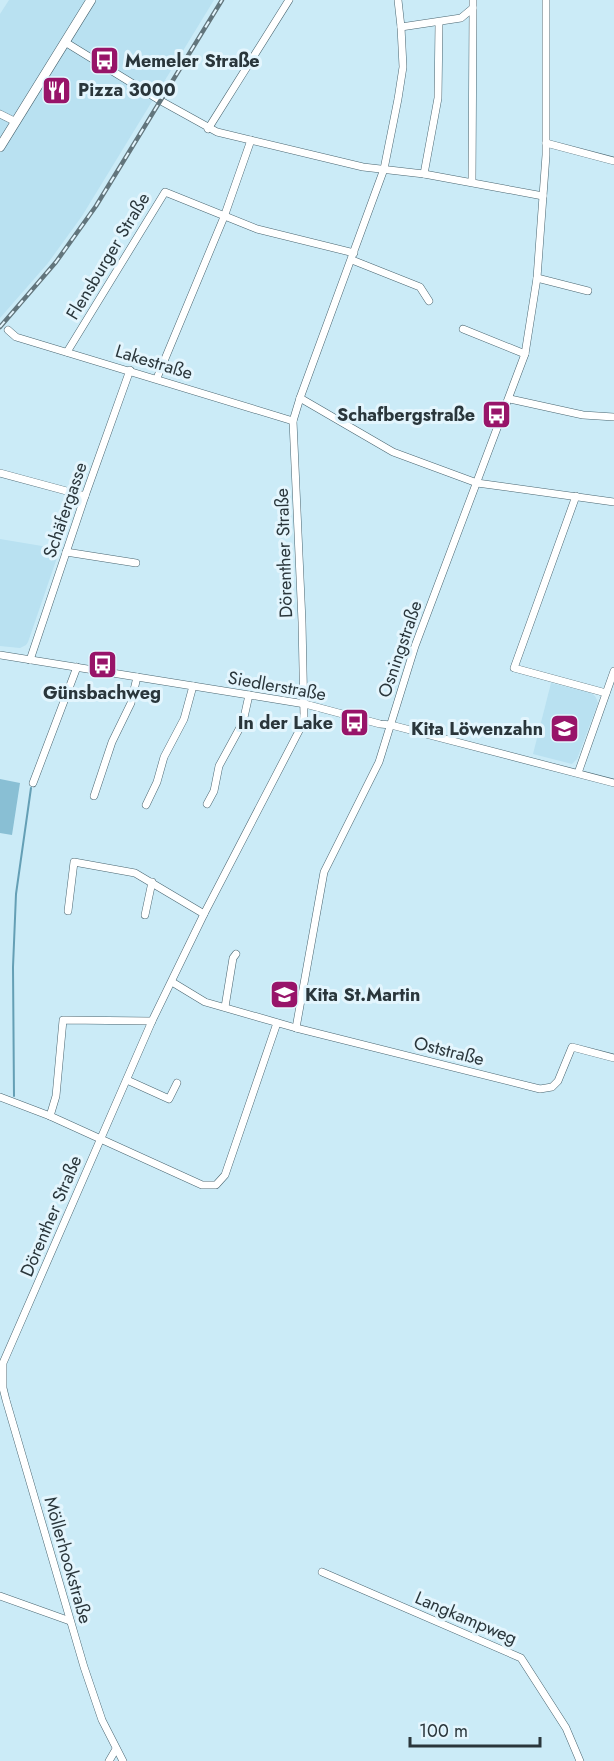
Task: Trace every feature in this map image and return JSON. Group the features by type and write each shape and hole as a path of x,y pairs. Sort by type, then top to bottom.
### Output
{"main road":[{"path":"0,147 91,0"}],"street":[{"path":"208,129 289,0"},
{"name":"Dörenther Straße","path":"3,1363 152,1021 304,717 293,421 384,169 402,67 398,0"},
{"name":"Osningstraße","path":"296,1028 324,872 379,762 416,645 525,354 537,278 543,196 546,143 546,0"},
{"path":"401,27 460,18 473,4"},
{"path":"472,182 473,4"},
{"path":"424,174 438,98 439,23"},
{"path":"64,42 208,129 363,167 424,174 543,196"},
{"path":"0,114 15,122"},
{"path":"157,378 224,217 251,140"},
{"path":"546,143 614,161"},
{"name":"Flensburger Straße","path":"67,352 165,192 257,229 353,256 420,287 429,301"},
{"path":"537,278 588,291"},
{"path":"463,329 525,354"},
{"name":"Lakestraße","path":"8,330 16,337 293,421"},
{"name":"Schäfergasse","path":"30,660 130,370"},
{"path":"300,398 393,452 477,483 614,502"},
{"path":"510,399 583,415 614,417"},
{"path":"0,473 85,496"},
{"path":"576,496 514,668 606,693"},
{"path":"66,552 136,562"},
{"name":"Siedlerstraße","path":"0,655 305,704 614,783"},
{"path":"33,783 77,667"},
{"path":"578,773 614,671"},
{"path":"94,796 112,742 131,703 137,677"},
{"path":"146,805 157,782 164,757 184,719 194,686"},
{"path":"207,804 214,791 219,766 243,722 249,695"},
{"path":"68,911 74,862 135,873 204,914"},
{"path":"145,915 152,882"},
{"path":"225,1008 233,958 236,954"},
{"name":"Oststraße","path":"172,982 205,1002 225,1008 540,1089 552,1087 558,1081 572,1047 614,1058"},
{"path":"50,1116 56,1096 63,1020 152,1021"},
{"path":"0,1097 50,1116 202,1185 216,1185 225,1175 277,1023"},
{"path":"126,1080 169,1100 177,1083"},
{"name":"Möllerhookstraße","path":"3,1363 3,1388 6,1400 69,1621 102,1720 123,1761"},
{"name":"Langkampweg","path":"322,1572 521,1658 566,1728 580,1761"},
{"path":"0,1596 69,1621"},
{"path":"109,1761 116,1749"}],"shaded area":[{"path":"9,0 214,0 82,216 48,263 0,318 0,14"},
{"path":"0,539 60,549 28,642 20,648 0,646"},
{"name":"Kita Löwenzahn","path":"551,683 591,693 598,703 577,759 572,764 533,754"},
{"path":"0,779 20,783 12,835 0,833"}],"waterway":[{"path":"14,1096 13,967 16,894 31,788"}],"railway":[{"path":"0,327 56,262 96,206 222,0"}],"place":[{"name":"Memeler Straße","path":"104,61"},
{"name":"Pizza 3000","path":"57,90"},
{"name":"Schafbergstraße","path":"496,415"},
{"name":"Günsbachweg","path":"102,664"},
{"name":"In der Lake","path":"354,723"},
{"name":"Kita Löwenzahn","path":"564,729"},
{"name":"Kita St.Martin","path":"284,995"}]}
